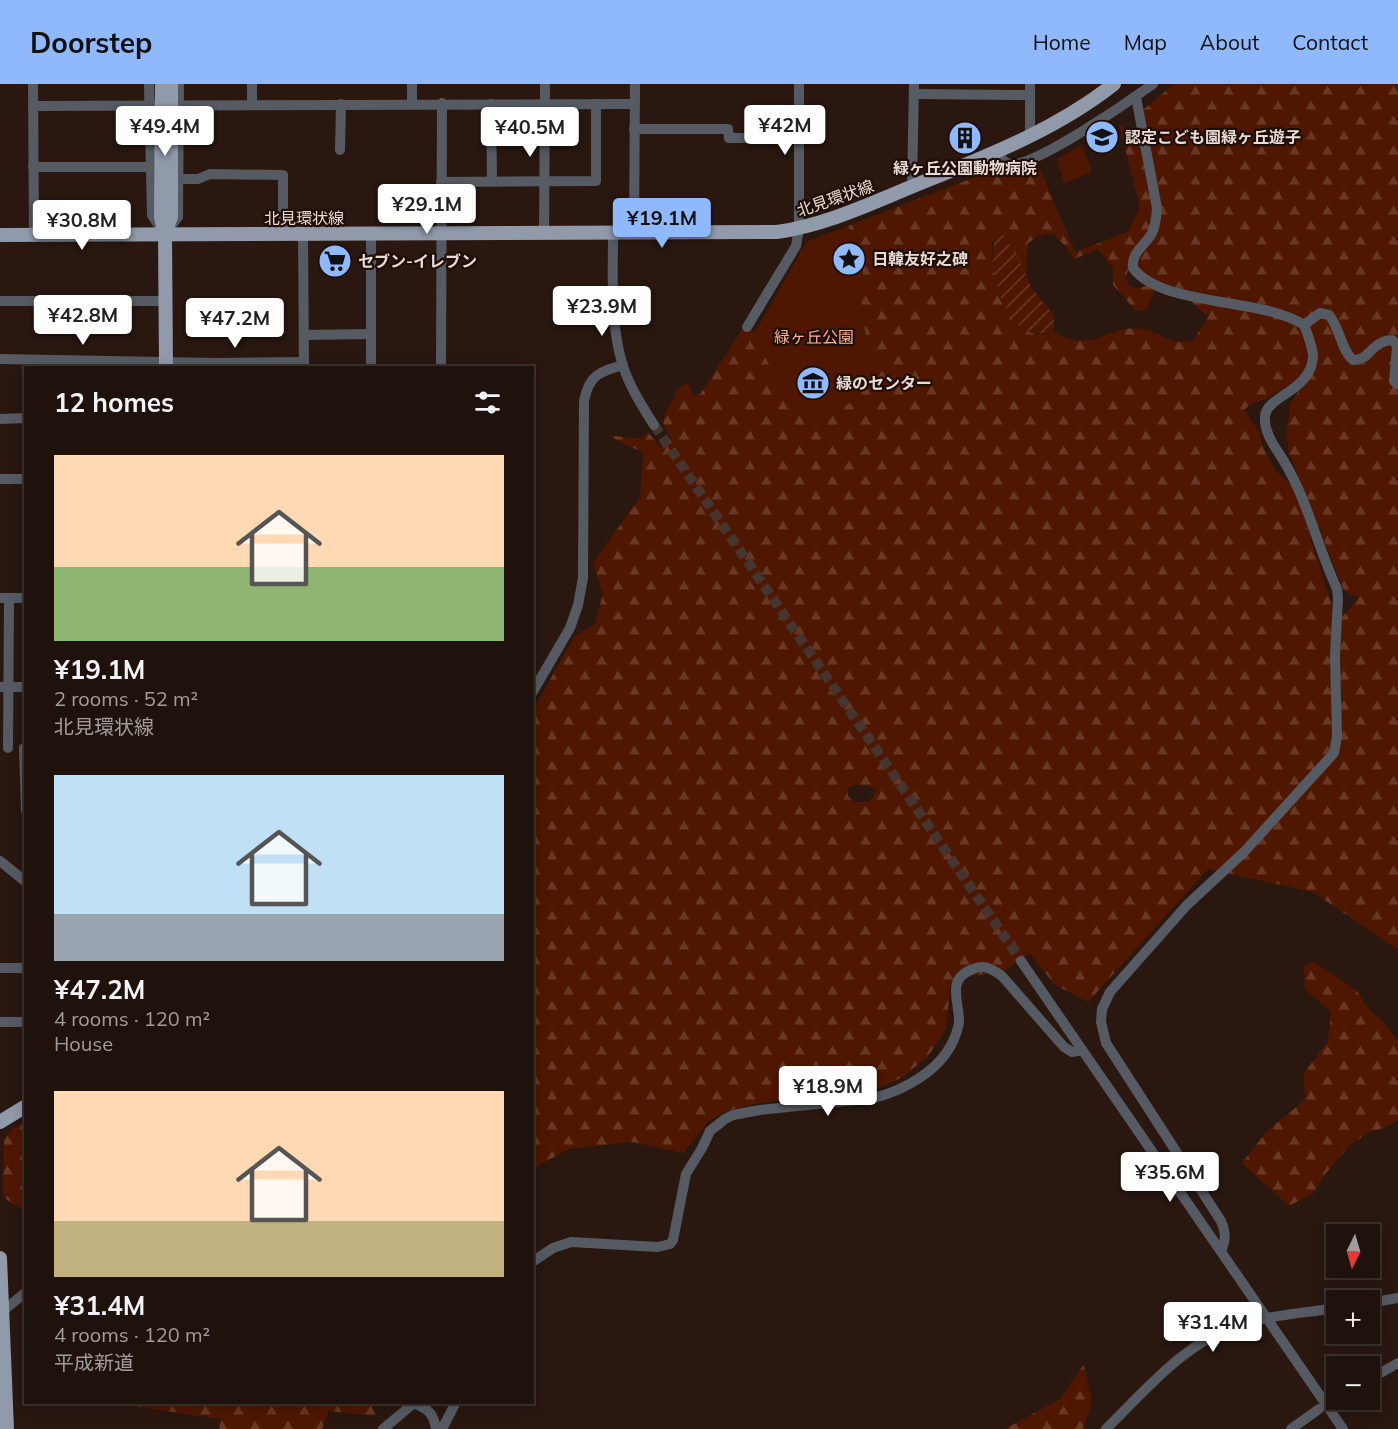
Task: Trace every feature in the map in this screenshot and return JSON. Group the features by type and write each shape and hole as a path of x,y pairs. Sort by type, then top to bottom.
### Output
{"main road":[{"path":"162,84 167,122"},
{"path":"166,364 165,235 161,217 171,84"},
{"name":"北見環状線","path":"0,235 777,232 799,229 838,217 996,153 1068,116 1114,84"},
{"path":"0,1122 24,1107"},
{"path":"0,1258 7,1429"}],"street":[{"path":"33,84 34,235"},
{"path":"149,84 152,215 165,235 178,217 179,84"},
{"path":"252,84 252,104"},
{"path":"412,84 412,103"},
{"path":"544,233 545,84"},
{"path":"634,84 634,233"},
{"path":"747,327 796,246 799,229 799,84"},
{"path":"996,153 1009,164 1027,161 1091,126 1154,84"},
{"path":"912,186 914,89 1030,90 1030,137"},
{"path":"1136,97 1156,208 1155,226 1134,257 1133,268 1145,280 1178,294 1281,314 1304,325 1312,346 1313,358 1309,371 1303,381 1275,401 1264,415 1273,445 1301,492 1337,590 1336,745 1329,759 1244,852 1187,905 1110,992 1102,1009 1101,1022 1106,1043 1226,1231 1221,1251"},
{"path":"340,150 341,104"},
{"path":"441,366 442,104"},
{"path":"491,104 492,181"},
{"path":"441,182 596,181 596,104"},
{"path":"33,106 634,104"},
{"path":"634,129 728,129 729,138 799,138"},
{"path":"33,167 151,167"},
{"path":"179,179 198,179 210,174 282,175 283,234"},
{"path":"613,233 616,339 634,392 654,426"},
{"path":"0,359 304,365 303,234"},
{"path":"371,234 371,366"},
{"path":"0,301 165,301"},
{"path":"1304,325 1320,313 1329,315 1336,325 1345,350 1353,360 1363,358 1381,341 1392,340 1397,348 1394,381 1398,385"},
{"path":"304,335 371,334"},
{"path":"534,690 570,628 578,605 583,578 584,401 587,387 593,378 603,371 623,365"},
{"path":"0,418 24,418"},
{"path":"0,479 24,479"},
{"path":"24,598 4,598 4,748 24,748"},
{"path":"4,687 24,687"},
{"path":"0,861 24,880"},
{"path":"1021,961 1269,1318 1343,1429"},
{"path":"0,968 24,968"},
{"path":"534,1261 553,1248 571,1242 658,1247 670,1244 673,1240 686,1174 710,1131 733,1115 874,1098 890,1094 911,1083 935,1066 954,1039 959,1022 955,998 957,981 965,972 974,968 989,968 1002,976 1064,1047 1072,1052 1082,1050"},
{"path":"0,1022 24,1022"},
{"path":"3,1311 24,1294"},
{"path":"1380,1301 1398,1298"},
{"path":"1106,1429 1190,1350 1214,1335 1241,1324 1326,1309"},
{"path":"1380,1373 1398,1362"},
{"path":"383,1429 412,1404"},
{"path":"415,1404 425,1408 434,1416 436,1429"},
{"path":"442,1429 455,1404"},
{"path":"1292,1429 1319,1409"}],"green space":[{"path":"1174,84 1398,84 1398,950 1313,892 1208,869 1088,1002 1055,985 1030,954 1004,971 968,977 950,988 946,1029 928,1056 903,1077 881,1087 753,1104 727,1111 709,1121 683,1153 632,1142 568,1149 534,1168 534,708 574,637 595,624 603,594 593,563 640,497 643,453 607,435 641,439 648,432 660,447 671,439 663,423 675,391 688,383 693,396 700,394 744,327 755,332 790,406 809,417 873,363 861,315 863,263 848,226 996,169 1007,173 1038,164 1075,252 1128,232 1140,206 1119,125 1145,136 1144,109","holes":["1053,234 1074,259 1098,249 1113,268 1113,285 1136,311 1146,310 1155,290 1180,291 1208,317 1193,341 1179,342 1152,331 1131,328 1079,341 1067,339 1054,332 1035,334 1023,329 1014,320 1000,295 996,281 992,241 1010,246 1026,275 1028,243 1038,236","1140,255 1138,268 1149,285 1140,288 1130,287 1126,279 1130,260","1276,392 1298,392 1290,404 1287,429 1288,450 1344,591 1359,597 1345,614 1333,621 1331,603 1297,494 1275,470 1263,447 1260,433 1244,410","854,785 866,785 876,789 874,796 868,802 854,802 848,796 848,788"]},
{"path":"1082,145 1092,172 1064,184 1057,159"},
{"name":"緑ヶ丘公園","path":"848,226 863,263 861,315 873,363 859,400 809,417 790,406 755,332 807,241"},
{"path":"997,231 1002,233 1018,258 1032,288 1054,315 1054,332 1030,332 1017,323 1009,312 997,285 994,270 994,242"},
{"path":"1314,962 1357,991 1366,1006 1398,1040 1398,1120 1387,1127 1368,1133 1350,1145 1326,1173 1313,1193 1289,1206 1242,1163 1267,1131 1305,1100 1304,1073 1328,1041 1331,1012 1305,989 1304,966"},
{"path":"24,1122 24,1211 3,1197 4,1140 12,1129"},
{"path":"1084,1364 1092,1402 1083,1429 1005,1429 1060,1399"},
{"path":"118,1404 275,1404 294,1407 299,1404 371,1404 376,1416 329,1411 322,1429 219,1429 221,1419"}],"tunnel":[{"path":"654,425 1021,961"}],"place":[{"name":"認定こども園緑ヶ丘遊子","path":"1102,137"},
{"name":"緑ヶ丘公園動物病院","path":"965,138"},
{"name":"日韓友好之碑","path":"849,259"},
{"name":"セブン-イレブン","path":"335,261"},
{"name":"緑のセンター","path":"813,383"}]}
